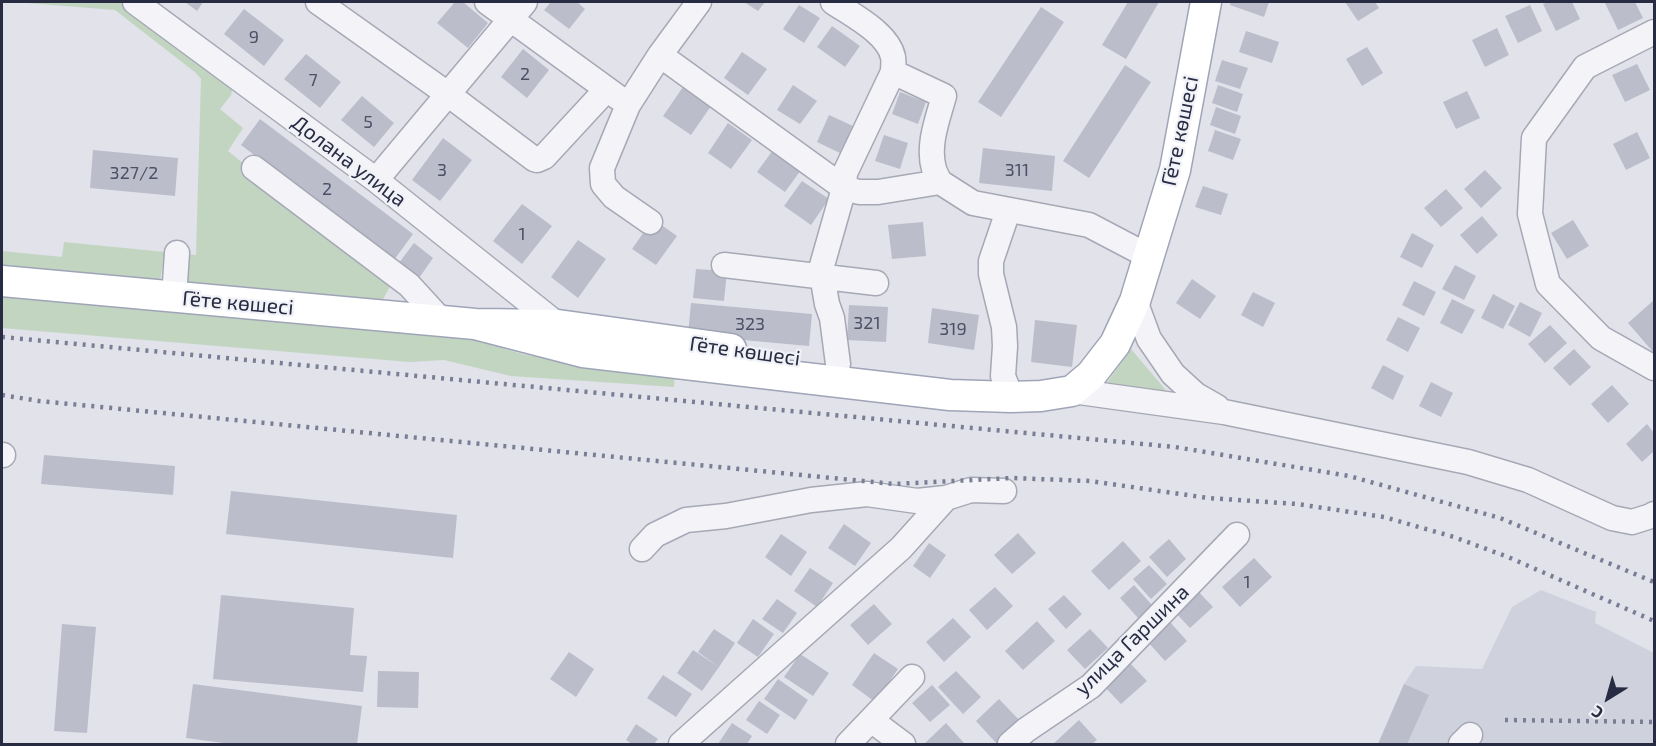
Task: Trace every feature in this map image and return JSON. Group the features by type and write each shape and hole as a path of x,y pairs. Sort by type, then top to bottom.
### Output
{"main road":[{"name":"Гёте көшесі","path":"475,324 583,352 950,395 1011,397 1041,396 1072,391 1091,375 1115,344 1135,301 1175,170 1206,2"},
{"name":"Гёте көшесі","path":"2,281 475,324 558,325 953,380 1011,397"}],"street":[{"name":"Долана улица","path":"135,2 376,180 558,325"},
{"path":"318,2 537,160 544,157 606,90"},
{"path":"487,2 518,11 606,90 628,105"},
{"path":"650,222 614,197 603,184 602,168 628,105 660,55 699,2"},
{"path":"833,2 879,34 887,43 894,58 893,72 845,173 844,188 821,269 826,304 832,318 838,364"},
{"path":"376,180 518,11"},
{"path":"1654,32 1585,67 1534,138 1530,214 1548,284 1601,338 1654,368"},
{"path":"660,55 844,188 859,192 878,192 940,182"},
{"path":"893,72 944,96 932,151 934,168 940,182 973,203 1089,225 1148,256"},
{"path":"254,168 409,285 442,321"},
{"path":"1008,211 991,261 991,274 1004,327 1003,376 1011,397"},
{"path":"174,297 177,253"},
{"path":"724,266 876,283"},
{"path":"1135,301 1149,339 1173,374 1196,395 1224,412"},
{"path":"1072,391 1224,412 1468,462 1528,480 1612,518 1632,522 1654,513"},
{"path":"642,549 655,535 686,520 726,516 811,500 867,494 917,501 946,498 971,490 1004,491"},
{"path":"681,744 901,548 946,498"},
{"name":"улица Гаршина","path":"1020,742 1026,730 1091,686 1237,535"},
{"path":"848,744 912,677"},
{"path":"871,720 903,744"}],"shaded area":[{"path":"1541,590 1596,612 1595,623 1654,653 1654,744 1378,744 1404,684 1416,666 1482,669 1512,607"}],"green space":[{"path":"14,2 147,2 234,82 231,95 220,109 243,128 228,151 295,205 394,279 382,301 188,284 185,281 186,254 196,255 201,79 115,10"},
{"path":"64,242 165,252 160,281 2,265 2,251 62,257"},
{"path":"2,287 481,337 505,349 526,355 675,372 674,387 511,376 444,360 410,362 2,328"},
{"path":"1131,349 1170,395 1102,390"}],"building":[{"path":"185,2 203,2 197,11"},
{"path":"455,2 463,2 488,23 468,48 437,23"},
{"path":"551,2 577,2 585,9 569,29 544,10"},
{"path":"744,2 765,2 758,11"},
{"path":"1128,2 1159,2 1126,59 1102,45"},
{"path":"1231,2 1269,2 1264,17 1230,5"},
{"path":"1345,2 1375,2 1379,8 1358,21"},
{"path":"1572,2 1580,19 1556,31 1543,4"},
{"path":"1635,2 1643,18 1618,30 1605,3"},
{"path":"799,5 820,18 804,43 783,29"},
{"path":"1530,5 1542,31 1518,43 1505,16"},
{"path":"1041,7 1064,22 1001,117 978,102"},
{"path":"244,9 284,40 264,66 224,34"},
{"path":"832,26 860,46 845,67 817,47"},
{"path":"1497,28 1509,55 1485,67 1472,40"},
{"path":"1246,31 1279,42 1272,63 1239,52"},
{"path":"1367,47 1383,73 1362,86 1346,59"},
{"path":"523,49 549,70 527,98 501,77"},
{"path":"742,52 767,69 748,95 724,78"},
{"path":"306,54 341,82 320,108 284,79"},
{"path":"1222,60 1248,68 1240,89 1215,81"},
{"path":"1637,64 1650,90 1625,102 1612,75"},
{"path":"1125,65 1151,82 1089,178 1063,161"},
{"path":"793,85 817,101 800,124 777,110"},
{"path":"1218,85 1243,94 1237,112 1212,103"},
{"path":"683,87 711,106 691,135 663,116"},
{"path":"1467,91 1480,118 1456,129 1443,102"},
{"path":"900,92 926,102 918,124 892,114"},
{"path":"362,96 394,123 374,147 341,120"},
{"path":"1216,107 1241,116 1235,134 1210,125"},
{"path":"829,115 853,126 840,153 817,142"},
{"path":"260,119 413,234 394,260 241,145"},
{"path":"728,123 752,140 731,169 708,153"},
{"path":"1215,130 1241,139 1233,160 1208,151"},
{"path":"1637,132 1650,158 1626,170 1613,144"},
{"path":"884,135 908,143 900,169 875,161"},
{"path":"443,138 472,160 440,201 412,180"},
{"path":"983,148 1055,156 1052,191 979,183"},
{"path":"93,150 178,158 175,196 90,188"},
{"path":"773,150 801,170 785,192 757,172"},
{"path":"1485,170 1502,188 1481,208 1464,189"},
{"path":"802,181 829,199 811,225 784,206"},
{"path":"1203,186 1228,194 1221,215 1195,207"},
{"path":"1446,189 1463,208 1441,227 1424,208"},
{"path":"522,204 552,226 522,264 493,241"},
{"path":"1482,216 1498,235 1477,254 1460,235"},
{"path":"653,219 677,236 656,265 632,249"},
{"path":"1573,220 1589,246 1567,259 1551,233"},
{"path":"923,222 926,256 892,259 888,225"},
{"path":"1412,233 1434,245 1422,268 1400,257"},
{"path":"578,240 606,259 578,298 551,277"},
{"path":"414,243 433,258 419,278 399,263"},
{"path":"1455,265 1476,276 1464,300 1442,289"},
{"path":"696,269 727,271 724,301 693,298"},
{"path":"1192,279 1216,296 1200,319 1176,303"},
{"path":"1414,281 1436,292 1424,316 1402,305"},
{"path":"1253,292 1275,303 1263,327 1241,315"},
{"path":"1493,294 1515,306 1503,329 1481,318"},
{"path":"1452,299 1475,310 1462,334 1440,323"},
{"path":"1654,300 1654,353 1628,323"},
{"path":"1520,302 1542,313 1530,337 1508,325"},
{"path":"691,303 812,314 809,346 688,335"},
{"path":"849,305 888,307 886,342 847,340"},
{"path":"932,308 979,315 974,350 928,343"},
{"path":"1398,317 1420,328 1408,352 1386,340"},
{"path":"1035,320 1077,325 1072,367 1031,362"},
{"path":"1550,325 1567,343 1545,363 1528,344"},
{"path":"1574,349 1591,367 1570,386 1553,368"},
{"path":"1383,365 1404,376 1393,400 1371,388"},
{"path":"1431,382 1453,393 1441,417 1419,406"},
{"path":"1612,385 1629,404 1608,423 1591,404"},
{"path":"1647,424 1654,433 1654,451 1642,462 1626,444"},
{"path":"44,455 175,466 173,495 41,484"},
{"path":"231,491 457,515 453,558 226,534"},
{"path":"844,524 871,543 855,566 828,548"},
{"path":"1018,533 1036,553 1012,574 994,555"},
{"path":"781,534 807,552 791,576 765,557"},
{"path":"1169,539 1186,559 1167,577 1149,557"},
{"path":"1123,541 1141,561 1109,590 1091,571"},
{"path":"929,543 946,555 930,578 913,566"},
{"path":"1254,558 1272,577 1240,607 1222,587"},
{"path":"1149,565 1167,584 1151,599 1133,579"},
{"path":"810,568 833,583 817,607 794,591"},
{"path":"1134,585 1152,605 1138,618 1120,598"},
{"path":"995,587 1013,606 987,630 969,610"},
{"path":"1195,588 1213,607 1190,628 1172,609"},
{"path":"221,595 354,608 350,655 367,656 363,692 213,679"},
{"path":"1064,595 1082,614 1066,629 1048,609"},
{"path":"777,599 797,613 783,633 762,619"},
{"path":"874,604 892,624 868,645 850,625"},
{"path":"953,618 971,637 944,662 926,642"},
{"path":"753,619 774,634 758,657 737,643"},
{"path":"1037,621 1055,641 1023,670 1005,651"},
{"path":"1169,621 1187,641 1165,661 1147,641"},
{"path":"62,624 96,627 87,733 54,731"},
{"path":"714,629 735,643 719,667 698,652"},
{"path":"1090,629 1108,648 1085,669 1067,650"},
{"path":"693,650 719,667 702,691 677,673"},
{"path":"569,652 594,669 576,697 550,679"},
{"path":"874,653 898,669 875,702 852,685"},
{"path":"800,654 829,673 813,696 784,677"},
{"path":"1129,662 1147,681 1121,704 1103,685"},
{"path":"378,671 419,672 418,708 377,707"},
{"path":"956,671 981,697 963,714 938,687"},
{"path":"663,675 692,694 676,717 647,698"},
{"path":"778,679 808,700 795,720 764,699"},
{"path":"193,684 362,706 357,744 231,744 186,738"},
{"path":"1404,684 1429,695 1407,744 1378,744"},
{"path":"932,685 950,705 930,722 912,703"},
{"path":"999,699 1023,724 1001,744 997,744 976,721"},
{"path":"759,701 780,715 767,734 746,720"},
{"path":"1079,720 1097,740 1092,744 1053,744"},
{"path":"732,723 752,736 747,744 718,744"},
{"path":"946,723 964,743 925,743"},
{"path":"636,724 658,739 654,744 632,744 626,740"}],"railway":[{"path":"2,337 1175,447 1349,476 1500,518 1654,582"},
{"path":"2,395 39,401 894,484 1012,478 1090,481 1208,498 1297,504 1384,517 1454,537 1508,557 1654,621"},
{"path":"1505,720 1654,722"}]}
